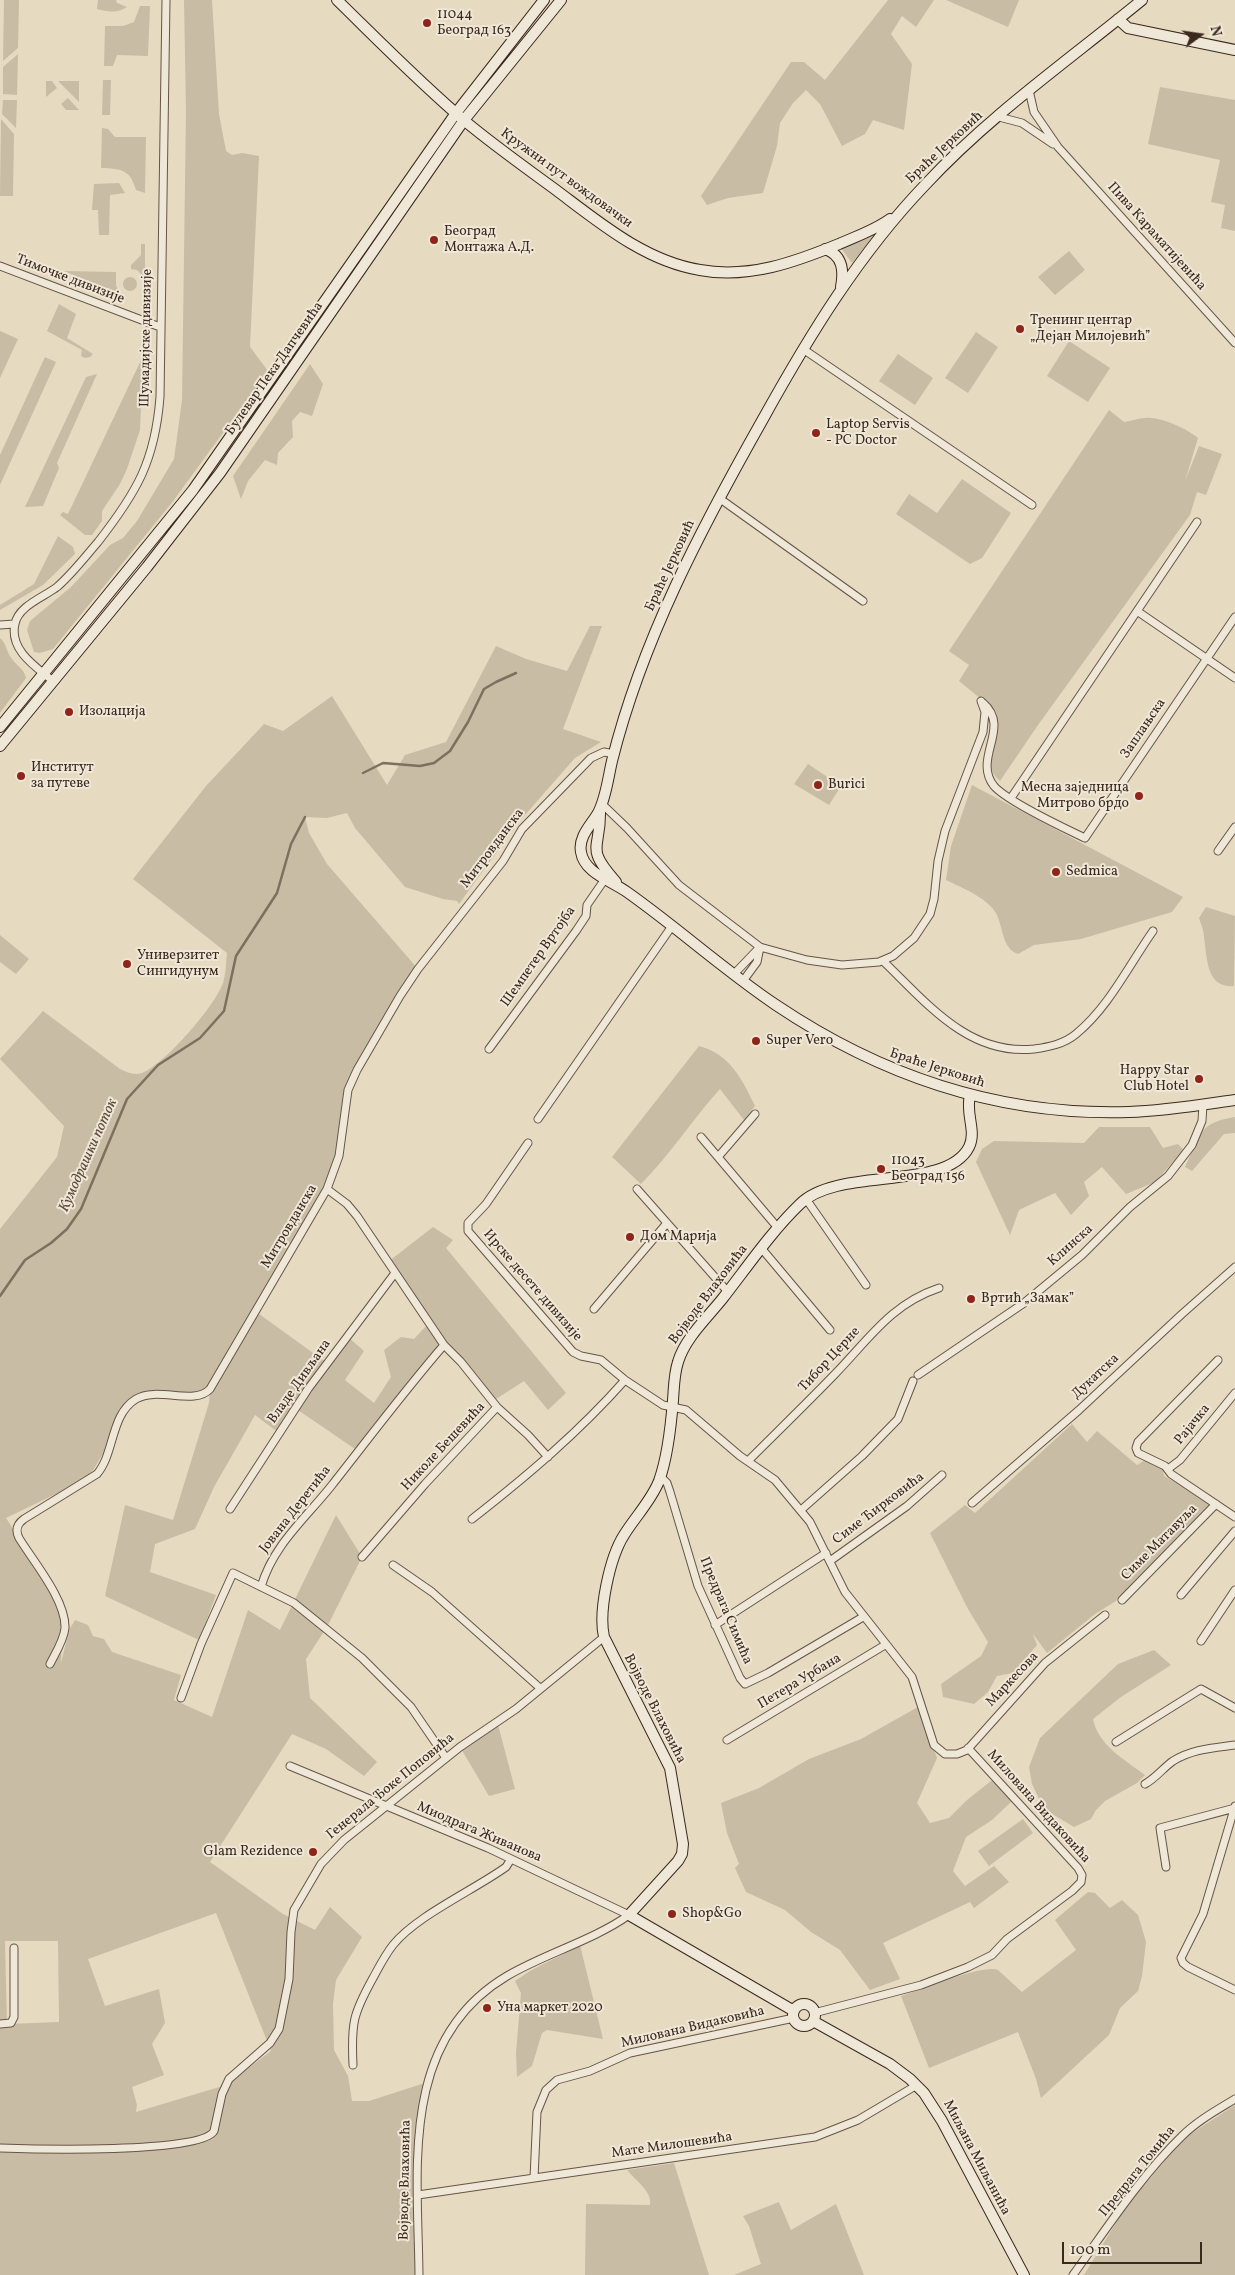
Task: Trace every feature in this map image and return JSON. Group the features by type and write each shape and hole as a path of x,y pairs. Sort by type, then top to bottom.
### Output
{"street":[{"name":"Шумадијске дивизије","path":"14,624 21,612 57,587 74,570 116,518 140,482 151,454 158,422 166,0"},
{"name":"Кружни пут вождовачки","path":"337,0 464,120 614,232 647,251 689,267 715,272 761,270 796,261 870,231 897,214"},
{"name":"Булевар Пека Дапчевића","path":"0,727 193,490 456,113 544,0"},
{"name":"Булевар Пека Дапчевића","path":"0,746 147,567 220,473 464,120 561,0"},
{"name":"Браће Јерковић","path":"623,889 605,869 596,854 595,847 601,807 614,754 632,695 691,552 719,498 803,349 840,290 897,214 940,169 1029,90 1142,0"},
{"path":"1118,19 1128,28 1235,50"},
{"name":"Пива Караматијевића","path":"1029,90 1034,112 1058,148 1235,343"},
{"name":"Пива Караматијевића","path":"999,116 1022,122 1058,148"},
{"path":"825,249 835,254 841,264 843,273 840,290"},
{"name":"Тимочке дивизије","path":"0,266 160,327"},
{"path":"803,349 1032,505"},
{"path":"719,498 863,601"},
{"path":"601,807 627,828 679,885 760,948 807,960 842,965 861,965 883,961 903,949 914,938 930,914 934,899 938,861 945,831 983,732 985,712 981,701 989,708 995,719 994,734 988,753 990,780 995,787 1010,798 1197,522"},
{"path":"1137,611 1235,678"},
{"name":"Заплањска","path":"1010,798 1057,825 1085,838 1235,617"},
{"path":"0,625 14,624 18,647 26,658 53,681"},
{"name":"Митровданска","path":"50,1664 64,1634 63,1616 56,1596 19,1538 18,1526 24,1519 97,1474 105,1462 123,1413 135,1400 149,1394 192,1396 208,1392 328,1189 339,1156 348,1090 357,1070 404,989 464,908 503,861 527,823 591,758 600,752 614,754"},
{"name":"Браће Јерковић","path":"601,807 581,839 580,846 584,861 605,879 623,889 734,974 816,1032 870,1060 916,1079 970,1095 1016,1105 1092,1112 1135,1112 1235,1100"},
{"path":"1218,851 1235,827"},
{"name":"Шемпетер Вртојба","path":"490,1049 576,931 586,916 587,905 605,879"},
{"path":"538,1119 672,926"},
{"path":"883,961 961,1032 1002,1049 1018,1050 1061,1043 1079,1032 1100,1010 1153,931"},
{"path":"734,974 760,948"},
{"path":"743,980 757,962 760,948"},
{"name":"Војводе Влаховића","path":"419,2275 418,2131 423,2096 442,2049 462,2013 479,1995 509,1975 629,1915 678,1861 682,1854 683,1844 676,1813 672,1775 604,1637 602,1624 614,1555 625,1534 654,1492 660,1476 673,1408 676,1370 679,1358 694,1334 778,1228 806,1199 826,1187 906,1176 956,1162 968,1149 972,1138 967,1110 970,1095"},
{"name":"Клинска","path":"918,1375 1024,1303 1082,1255 1130,1207 1168,1176 1192,1145 1202,1121 1203,1105"},
{"path":"718,1157 755,1114"},
{"path":"701,1137 778,1228"},
{"name":"Ирске десете дивизије","path":"528,1143 486,1204 468,1223 467,1229 574,1352 582,1356 601,1360 625,1380 663,1405 686,1410 774,1480 801,1510 813,1527 842,1588 916,1684 932,1741 944,1754 957,1754 968,1748"},
{"path":"328,1189 347,1204 357,1216 444,1345 461,1362 497,1408"},
{"path":"636,1189 728,1292"},
{"path":"806,1199 866,1285"},
{"path":"594,1309 668,1223"},
{"path":"762,1249 830,1330"},
{"name":"Дукатска","path":"972,1503 1079,1410 1175,1320 1235,1268"},
{"name":"Владе Дивљана","path":"230,1509 308,1389 395,1273"},
{"name":"Тибор Церне","path":"748,1461 813,1397 884,1320 909,1301 940,1288"},
{"name":"Јована Деретића","path":"261,1587 270,1562 282,1544 324,1494 395,1402 444,1345"},
{"path":"1218,1360 1137,1444 1136,1448 1138,1453 1165,1466 1171,1474 1235,1517"},
{"path":"472,1519 548,1458 625,1380"},
{"path":"801,1510 862,1456 898,1419 913,1381"},
{"name":"Рајачка","path":"1168,1469 1180,1460 1235,1393"},
{"name":"Николе Бешевића","path":"362,1557 425,1484 497,1408 528,1435 548,1458"},
{"name":"Симе Ћирковића","path":"830,1561 907,1506 942,1475"},
{"name":"Предрага Симића","path":"660,1476 667,1483 698,1586 740,1678 745,1684 863,1617"},
{"name":"Симе Матавуља","path":"1122,1600 1216,1504"},
{"path":"1181,1595 1235,1530"},
{"name":"Симе Ћирковића","path":"716,1625 826,1553"},
{"path":"393,1565 432,1592 540,1688"},
{"path":"180,1698 233,1573 294,1603 362,1658 412,1707 446,1758"},
{"path":"1201,1641 1235,1590"},
{"name":"Маркесова","path":"968,1748 1046,1663 1105,1615"},
{"name":"Генерала Ђоке Поповића","path":"0,2148 71,2150 134,2147 184,2143 207,2138 212,2134 222,2094 229,2079 270,2043 278,2029 289,1978 292,1921 299,1899 313,1875 330,1854 386,1807 446,1758 516,1709 604,1637"},
{"name":"Петера Урбана","path":"727,1740 885,1645"},
{"path":"1116,1742 1201,1688 1235,1708"},
{"path":"1145,1784 1182,1756 1198,1750 1235,1745"},
{"name":"Милована Видаковића","path":"813,2017 921,1985 979,1962 992,1955 1008,1939 1072,1891 1081,1882 1081,1872 1078,1868 968,1748"},
{"name":"Миодрага Живанова","path":"290,1766 511,1859 629,1915"},
{"path":"1166,1867 1160,1828 1235,1807"},
{"path":"1235,1807 1203,1914 1181,1958 1188,1968 1235,1990"},
{"path":"353,2065 351,2032 354,2018 371,1981 393,1944 427,1917 506,1867 511,1859"},
{"path":"629,1915 794,2015 802,2025 813,2017 812,2007 803,2004 797,2006 794,2015"},
{"path":"0,2024 11,2023 14,2017 14,1948"},
{"name":"Милована Видаковића","path":"534,2178 537,2112 546,2090 557,2080 590,2071 630,2053 794,2015"},
{"name":"Миљана Миљанића","path":"813,2017 890,2064 917,2085 942,2121 1024,2275"},
{"name":"Мате Милошевића","path":"418,2195 815,2137 848,2124 917,2085"},
{"name":"Предрага Томића","path":"1073,2275 1133,2194 1172,2146 1192,2127 1235,2098"}],"shaded area":[{"path":"4,0 19,0 18,48 3,61"},
{"path":"98,0 116,0 117,3 127,7 116,11 101,10 97,9"},
{"path":"184,0 212,0 219,114 226,151 232,155 242,153 259,156 250,347 268,371 174,500 53,649 40,653 34,652 27,630 30,621 71,587 110,545 123,538 137,521 174,459 182,400 186,111"},
{"path":"888,0 934,0 916,27 902,16 891,34 912,64 904,130 873,120 865,134 842,146 820,104 806,90 793,103 780,123 777,146 763,193 728,198 707,205 701,196 791,62 804,62 825,80"},
{"path":"946,0 1019,0 1008,27"},
{"path":"140,6 150,6 148,56 117,55 113,66 104,66 105,26 123,26 134,22"},
{"path":"18,54 17,95 3,94 3,67"},
{"path":"103,80 111,80 110,115 102,115"},
{"path":"46,81 52,81 57,88 46,97"},
{"path":"58,81 79,81 79,102"},
{"path":"1160,87 1235,100 1235,231 1221,228 1225,205 1211,202 1220,160 1148,144"},
{"path":"68,98 79,110 66,110 61,104"},
{"path":"3,100 17,100 16,128 2,114"},
{"path":"1,119 14,134 13,196 0,196"},
{"path":"102,128 108,129 115,137 146,137 145,193 136,190 128,174 119,170 101,168"},
{"path":"119,183 125,193 110,195 109,235 99,235 98,210 92,210 94,184"},
{"path":"878,230 852,263 841,248"},
{"path":"141,244 145,244 145,278 137,270 131,269 131,265 141,255"},
{"path":"1069,251 1085,270 1055,295 1038,277"},
{"path":"64,271 116,272 116,285 120,295"},
{"path":"130,277 135,279 137,284 135,289 130,291 125,289 123,284 125,279"},
{"path":"59,304 76,314 67,338 93,354 90,357 85,358 81,356 82,350 47,331"},
{"path":"0,331 18,339 0,378"},
{"path":"976,332 998,347 968,393 945,378"},
{"path":"1069,341 1110,368 1088,402 1047,376"},
{"path":"898,354 933,378 915,405 879,381"},
{"path":"143,356 140,430 120,484 102,511 102,521 92,535 85,535 60,515 63,512 68,514"},
{"path":"45,357 56,362 0,485 0,455"},
{"path":"310,364 323,384 312,416 300,412 292,421 293,437 278,453 277,465 265,460 248,481 241,499 233,476"},
{"path":"97,374 57,463 59,468 43,506 25,507 86,377"},
{"path":"1109,410 1124,422 1145,418 1163,420 1188,431 1198,438 1185,481 1199,446 1222,454 1206,495 1197,492 1190,515 1038,725 1000,781 993,773 990,764 989,755 993,726 989,708 959,681 969,665 949,651"},
{"path":"962,479 1011,513 982,558 970,564 896,514 909,494 937,513"},
{"path":"58,536 73,547 75,554 43,585 0,610 0,605 34,584"},
{"path":"590,626 602,626 563,729 601,742 575,758 518,823 459,904 457,901 443,899 405,887 355,828 347,813 327,818 305,817 309,833 327,864 418,969 354,1076 336,1168 255,1311 327,1363 347,1336 364,1351 345,1380 374,1403 391,1377 384,1350 401,1337 414,1339 429,1323 388,1262 433,1227 453,1240 446,1248 566,1393 548,1410 524,1381 493,1401 444,1345 358,1451 295,1408 279,1433 255,1415 214,1487 195,1529 155,1544 150,1572 216,1595 199,1640 105,1596 125,1505 173,1520 209,1403 210,1390 207,1392 135,1400 92,1472 64,1490 6,1518 56,1596 63,1616 61,1663 69,1630 75,1620 88,1625 93,1636 104,1639 112,1652 181,1675 174,1700 212,1717 248,1610 280,1630 336,1515 362,1557 327,1627 306,1659 310,1698 377,1762 364,1776 326,1749 292,1734 210,1862 283,1914 315,1930 330,1907 362,1937 336,1980 333,2004 334,2050 348,2076 352,2101 369,2101 428,2082 421,2110 419,2275 0,2275 0,1229 57,1157 64,1126 0,1059 43,1011 120,1069 139,1074 163,1059 200,1019 223,983 227,953 133,879 206,786 264,724 283,731 332,696 387,785 405,755 446,742 496,646 526,659 567,671","holes":["216,1913 271,2051 226,2085 136,2112 137,2105 132,2087 164,2075 152,2044 165,2023 159,1989 105,2006 88,1959","5,1941 58,1941 59,2022 7,2024"]},
{"path":"0,638 26,678 0,713"},
{"name":"Burici","path":"808,764 841,786 829,805 794,784"},
{"path":"972,785 1183,897 1172,912 1081,939 1034,945 1018,954 1006,942 992,907 973,894 946,880 951,846"},
{"path":"1206,907 1235,916 1234,986 1225,986 1218,982 1213,977 1207,962 1204,932 1199,918"},
{"path":"0,935 29,959 16,974 0,962"},
{"path":"699,1046 710,1050 727,1061 740,1077 755,1106 744,1120 720,1089 641,1184 612,1157"},
{"path":"1235,1117 1235,1133 1224,1134 1192,1171 1185,1167 1197,1139 1206,1127"},
{"path":"1099,1127 1150,1127 1163,1148 1178,1144 1184,1150 1155,1182 1126,1194 1102,1167 1084,1182 1089,1196 1071,1215 1055,1193 1019,1210 1010,1235 976,1162 982,1149 994,1141 1084,1143"},
{"path":"1072,1424 1087,1442 1097,1431 1137,1465 1145,1460 1163,1468 1164,1476 1211,1503 1116,1601 1095,1614 1047,1653 1033,1634 1037,1645 1013,1673 997,1676 988,1692 974,1704 943,1697 941,1684 981,1656 988,1642 968,1609 930,1533 965,1505 975,1513"},
{"path":"1154,1650 1171,1665 1121,1697 1093,1719 1100,1737 1106,1744 1121,1758 1145,1775 1137,1783 1105,1801 1096,1810 1091,1819 1074,1827 1044,1809 1032,1784 1029,1767 1040,1738 1118,1664"},
{"path":"918,1707 937,1758 917,1803 930,1823 949,1818 967,1800 991,1781 996,1782 1012,1801 992,1820 966,1837 953,1871 965,1886 994,1866 1009,1882 974,1908 970,1902 883,1943 900,1979 870,1990 840,1950 811,1932 785,1910 746,1892 735,1868 739,1864 727,1833 721,1803 759,1788 809,1759 861,1739"},
{"path":"497,1721 515,1789 489,1796 460,1747"},
{"path":"1023,1819 1033,1833 989,1866 978,1851"},
{"path":"1088,1892 1095,1893 1110,1908 1122,1900 1138,1915 1146,1942 1142,1976 1138,1991 1120,2008 1109,2035 1041,2098 1036,2079 1018,2032 929,2068 901,1996 966,1974 990,1969 998,1970 1022,1992 1076,1950 1055,1920"},
{"path":"580,1945 603,2039 547,2030 542,2033 532,2066 517,2077 516,2053 521,1993 515,1981"},
{"path":"1235,2105 1235,2275 1084,2275 1125,2208 1183,2139"},
{"path":"674,2163 709,2275 585,2275 586,2204 650,2205 649,2195 627,2170"},
{"path":"779,2202 791,2230 836,2204 864,2275 734,2275 761,2264 749,2226 743,2216"}],"waterway":[{"name":"Кумодрашки поток","path":"363,773 383,763 420,766 434,763 450,751 468,722 484,689 516,673"},
{"name":"Кумодрашки поток","path":"0,1296 25,1260 51,1243 67,1229 81,1209 127,1099 158,1065 200,1038 224,1011 236,956 277,893 291,844 305,817"}],"place":[{"name":"11044 Београд 163","path":"427,23"},
{"name":"Београд Монтажа А.Д.","path":"434,240"},
{"name":"Тренинг центар „Дејан Милојевић”","path":"1020,329"},
{"name":"Laptop Servis - PC Doctor","path":"816,433"},
{"name":"Изолација","path":"69,712"},
{"name":"Институт за путеве","path":"21,776"},
{"name":"Burici","path":"818,785"},
{"name":"Месна заједница Митрово брдо","path":"1139,796"},
{"name":"Sedmica","path":"1056,872"},
{"name":"Универзитет Сингидунум","path":"127,964"},
{"name":"Super Vero","path":"756,1041"},
{"name":"Happy Star Club Hotel","path":"1199,1079"},
{"name":"11043 Београд 156","path":"881,1169"},
{"name":"Дом Марија","path":"630,1237"},
{"name":"Вртић „Замак”","path":"971,1299"},
{"name":"Glam Rezidence","path":"313,1852"},
{"name":"Shop&Go","path":"672,1914"},
{"name":"Уна маркет 2020","path":"487,2008"}]}
